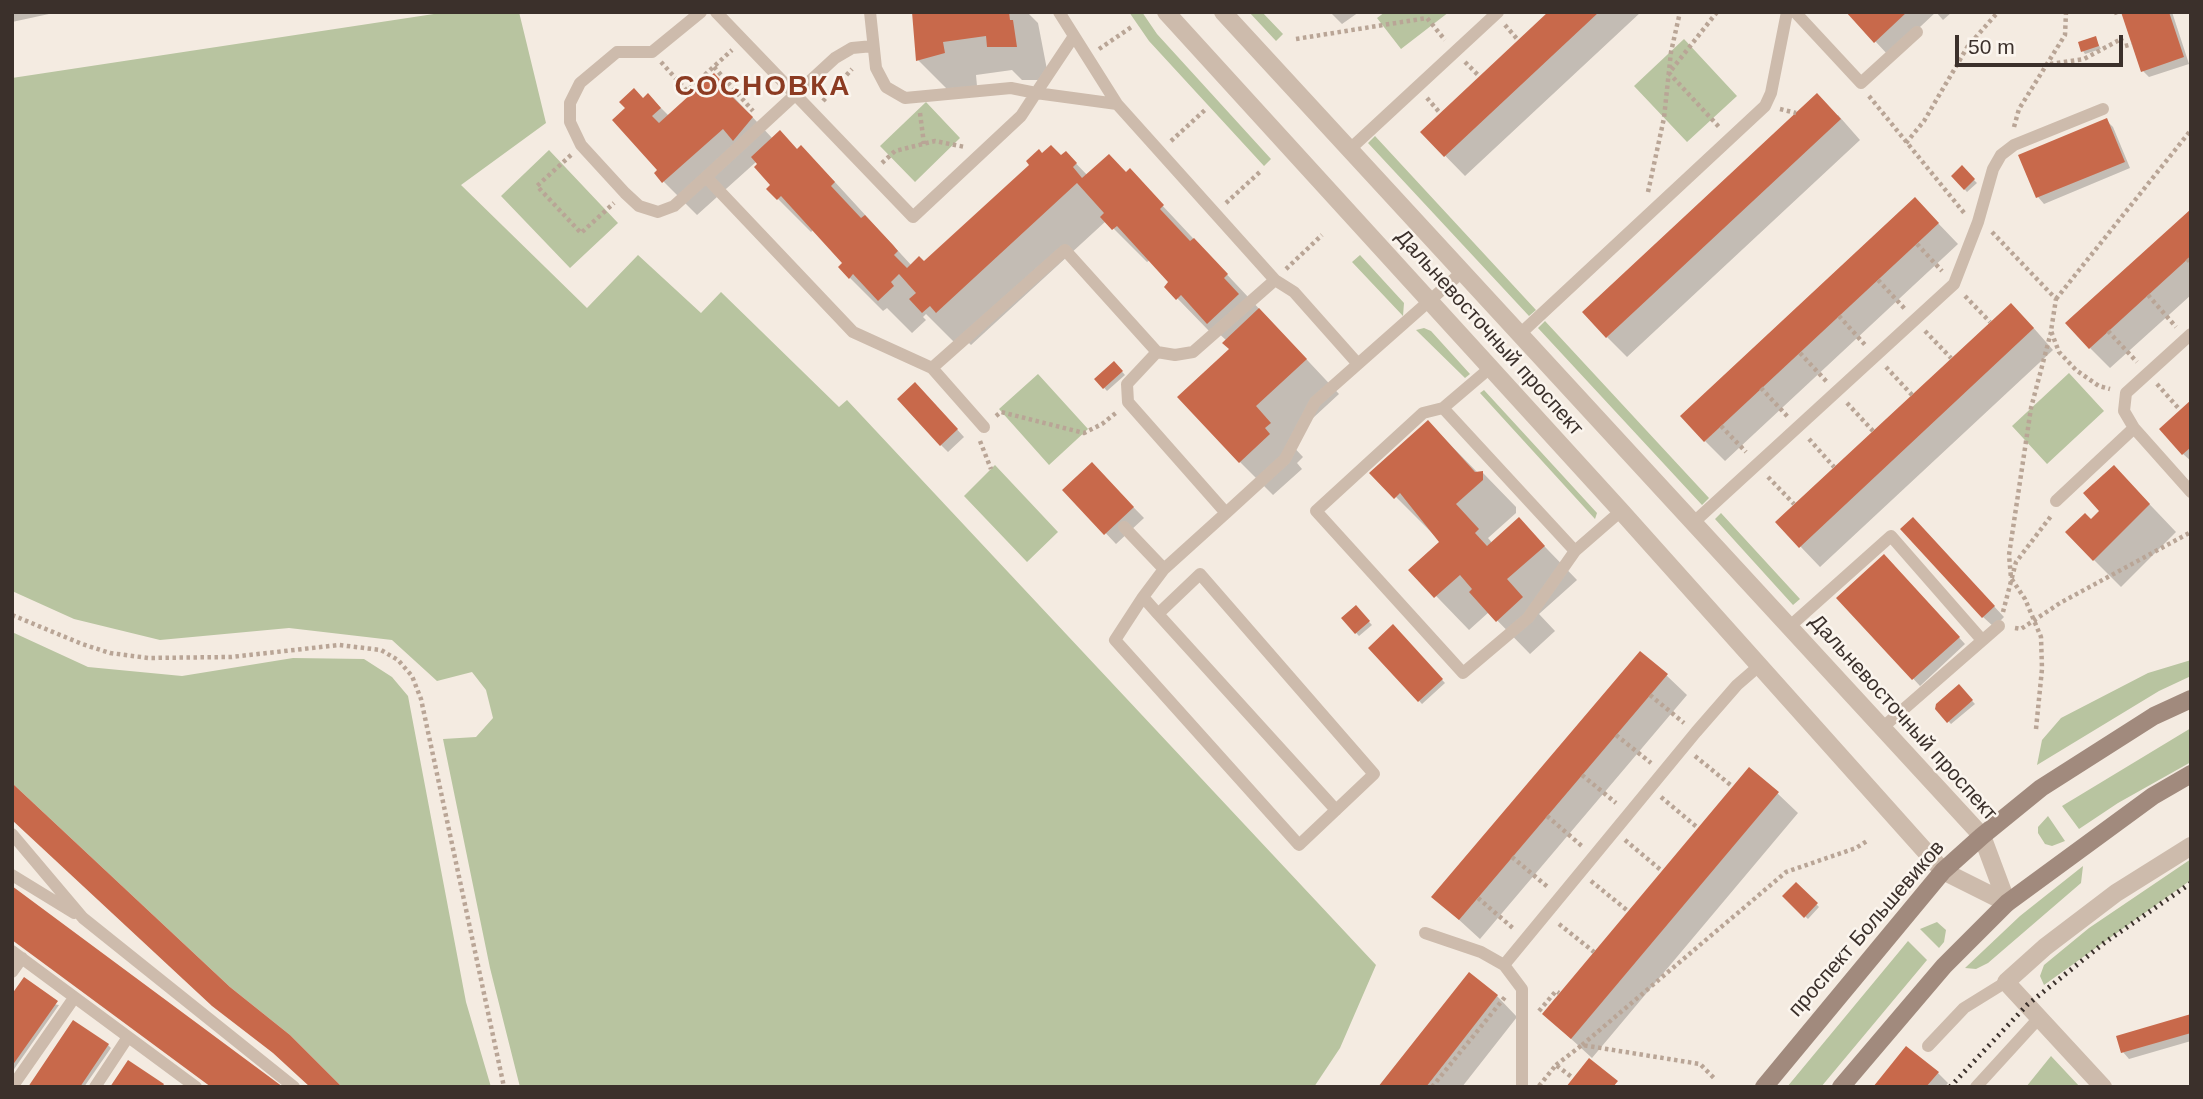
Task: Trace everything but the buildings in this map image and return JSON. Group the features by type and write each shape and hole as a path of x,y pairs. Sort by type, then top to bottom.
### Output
{"main road":[{"name":"проспект Большевиков","path":"1764,1087 1943,871 1982,835 2041,788 2154,716 2191,699"},
{"path":"1841,1087 1944,966 2007,903 2112,825 2191,774"}],"street":[{"name":"Дальневосточный проспект","path":"1166,12 1621,511 1943,871 2007,903"},
{"name":"Дальневосточный проспект","path":"1223,12 1982,835 2007,903"},
{"path":"2103,1087 2006,982 2086,915 2191,846"}],"lane":[{"path":"701,12 652,52 617,52 580,83 570,103 570,122 581,145 639,206 658,212 674,206 835,58 852,48 873,46"},
{"path":"716,12 913,217 1021,117 1074,36"},
{"path":"870,12 876,68 886,87 905,98 1011,88 1117,104"},
{"path":"1059,12 1117,104 1275,280 1294,292 1358,364"},
{"path":"1349,150 1498,12"},
{"path":"1520,334 1765,106 1771,93 1787,12"},
{"path":"1795,12 1861,83 1917,32"},
{"path":"1693,523 1954,284 1978,222 1993,169 2001,155 2014,145 2103,108"},
{"path":"706,177 853,332 932,368 984,426"},
{"path":"932,368 1065,250 1157,352 1175,355 1193,352 1275,280"},
{"path":"1158,614 1200,574 1374,774 1299,845 1115,640 1164,569 1285,459 1315,402 1462,272"},
{"path":"2188,336 2126,393 2124,411 2134,428 2191,492"},
{"path":"1157,352 1127,384 1128,402 1226,513"},
{"path":"1490,368 1443,408 1423,413 1316,511 1463,673 1528,618 1576,551 1621,511"},
{"path":"1443,408 1576,551"},
{"path":"2056,501 2134,428"},
{"path":"1124,527 1164,569"},
{"path":"1789,627 1891,536 1982,640"},
{"path":"1143,597 1336,810"},
{"path":"1882,728 2000,626"},
{"path":"1504,965 1696,732 1737,685 1759,666"},
{"path":"12,834 83,918"},
{"path":"12,874 83,918 294,1087"},
{"path":"1425,933 1481,952 1504,965 1522,989 1522,1087"},
{"path":"12,972 17,955 128,1037 180,1082 196,1087"},
{"path":"1928,1046 1964,1008 2006,982"},
{"path":"12,1087 74,998"},
{"path":"1976,1087 2039,1018"},
{"path":"95,1087 128,1037"}],"path":[{"path":"1643,220 1664,118 1680,12"},
{"path":"1669,73 1717,12"},
{"path":"1906,143 1924,121 1968,46 1998,12"},
{"path":"2014,145 2014,127 2019,110 2066,35 2066,12"},
{"path":"1296,39 1426,18 1456,51"},
{"path":"1088,56 1133,26"},
{"path":"2049,64 2084,59 2123,38"},
{"path":"652,52 687,91 743,40"},
{"path":"2125,46 2132,44"},
{"path":"813,112 873,46"},
{"path":"714,67 765,123"},
{"path":"1669,73 1730,138"},
{"path":"1861,83 1873,104 1969,219 1986,226 2056,299"},
{"path":"919,97 924,144"},
{"path":"1160,151 1206,109"},
{"path":"2036,729 2042,669 2041,636 2025,599 2011,578 2008,555 2031,408 2051,331 2056,299 2191,130"},
{"path":"872,174 895,151 935,141 983,151"},
{"path":"561,163 537,187 581,233 606,210"},
{"path":"1215,213 1262,170"},
{"path":"1275,280 1322,235"},
{"path":"2148,295 2188,336"},
{"path":"2051,331 2059,352 2076,370 2099,386 2126,393"},
{"path":"1001,412 1084,433 1102,424 1128,402"},
{"path":"984,426 978,433 991,469"},
{"path":"2056,501 2050,520 2029,542 2011,578 2000,626 2021,629 2191,532"},
{"path":"12,615 110,653 136,656 230,657 339,645 380,650 398,660 412,676 421,699 504,1087"},
{"path":"1650,695 1696,732"},
{"path":"1616,734 1663,773"},
{"path":"1684,747 1732,787"},
{"path":"1582,775 1629,814"},
{"path":"1650,788 1698,828"},
{"path":"1547,816 1594,856"},
{"path":"1614,831 1662,871"},
{"path":"1539,1087 1556,1065 1786,872 1856,848 1867,841"},
{"path":"1512,857 1560,897"},
{"path":"1580,872 1628,911"},
{"path":"1478,898 1526,938"},
{"path":"1546,914 1594,952"},
{"path":"1432,1087 1502,998 1522,989"},
{"path":"1521,1011 1539,1011 1556,991 1559,993"},
{"path":"1582,1045 1700,1064 1716,1080"},
{"path":"1556,1065 1573,1078"}],"green space":[{"path":"447,12 519,12 546,123 461,185 587,308 638,255 701,313 721,292 839,407 847,400 1376,965 1340,1048 1314,1087 520,1087 490,968 443,739 476,737 493,718 486,690 472,672 437,681 392,640 289,628 160,640 74,619 12,591 12,78"},
{"path":"1129,12 1142,12 1157,34 1271,159 1264,166 1149,41"},
{"path":"1249,12 1262,12 1283,34 1276,41"},
{"path":"1385,12 1449,12 1401,49 1377,18"},
{"path":"1684,39 1737,96 1687,142 1634,86"},
{"path":"926,102 960,138 915,182 880,146"},
{"path":"1375,136 1536,310 1529,316 1368,143"},
{"path":"549,150 618,223 570,268 501,196"},
{"path":"1360,255 1404,303 1403,316 1352,262"},
{"path":"1545,321 1709,498 1702,505 1538,328"},
{"path":"1424,328 1431,331 1470,374 1465,378 1416,330"},
{"path":"2069,373 2104,411 2047,464 2012,426"},
{"path":"1038,374 1088,429 1049,465 999,409"},
{"path":"1484,390 1597,513 1595,519 1480,393"},
{"path":"995,465 1058,532 1027,562 964,496"},
{"path":"1721,513 1800,599 1793,605 1715,519"},
{"path":"12,632 88,667 182,676 293,658 364,659 392,677 408,696 466,1002 491,1087 342,1087 290,1035 230,987 12,783"},
{"path":"2191,660 2191,676 2159,691 2037,765 2042,740 2061,718 2148,673"},
{"path":"2191,728 2191,762 2118,803 2079,829 2062,806"},
{"path":"2048,816 2065,841 2052,846 2045,844 2038,833 2038,827"},
{"path":"2191,859 2191,880 2044,985 2040,976 2044,965 2089,928"},
{"path":"2083,866 2081,883 1988,963 1976,969 1965,968 2020,916"},
{"path":"1937,922 1946,930 1944,942 1939,948 1920,929"},
{"path":"1908,941 1927,960 1821,1087 1787,1087"},
{"path":"2051,1056 2080,1087 2026,1087"}],"railway":[{"path":"1950,1087 2027,1005 2104,943 2191,883"}],"district":[{"name":"СОСНОВКА","path":"763,87"}]}
